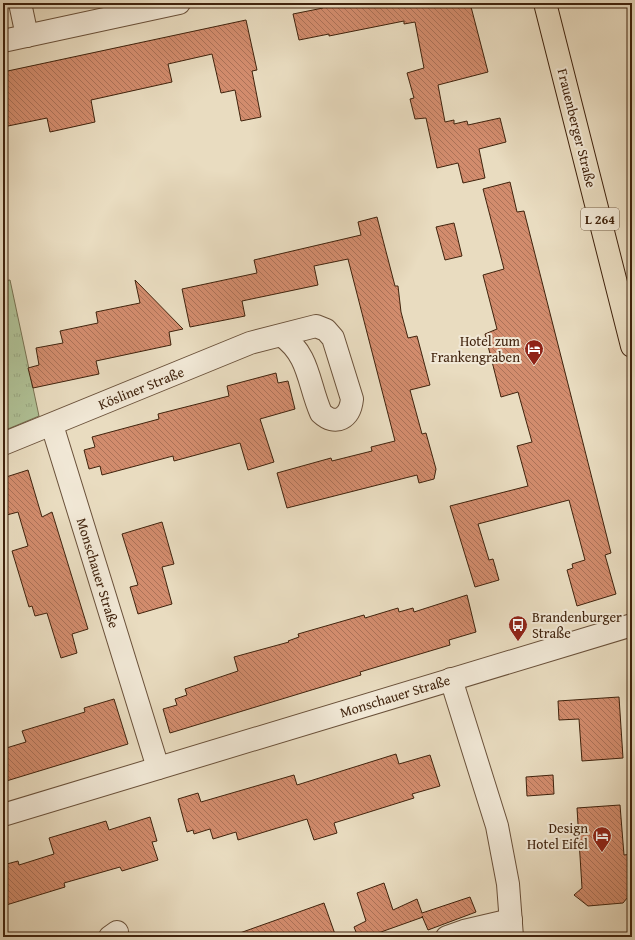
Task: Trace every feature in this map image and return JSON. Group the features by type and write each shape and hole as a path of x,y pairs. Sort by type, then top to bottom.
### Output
{"main road":[{"name":"Frauenberger Straße","path":"545,3 632,346"}],"street":[{"path":"20,3 27,36"},
{"path":"3,41 179,3"},
{"name":"Kösliner Straße","path":"3,444 250,343 281,335"},
{"name":"Monschauer Straße","path":"52,425 158,768"},
{"name":"Monschauer Straße","path":"3,815 632,625"},
{"path":"446,937 464,931 512,928 508,884 497,826 451,679"}],"green space":[{"path":"10,280 39,416 3,431 3,281"}],"building":[{"path":"322,3 470,3 488,72 438,85 445,122 454,120 454,124 467,121 468,125 500,118 506,142 479,149 485,178 463,183 458,163 437,168 426,118 415,119 410,99 414,98 407,73 424,68 415,22 404,24 404,21 329,36 329,34 299,40 293,14 323,8"},
{"path":"246,20 257,70 252,71 261,117 241,121 235,90 221,93 212,54 168,64 172,82 91,100 95,122 50,132 47,118 3,127 3,72"},
{"path":"510,182 517,212 524,211 611,553 605,555 616,594 577,606 567,570 573,568 572,564 585,560 569,500 478,524 489,560 493,559 499,580 475,587 450,506 528,486 517,446 532,442 518,392 501,397 485,334 497,329 483,275 504,269 483,189"},
{"path":"377,217 395,286 398,286 401,312 408,338 417,336 430,385 410,390 422,434 426,433 436,469 434,479 419,483 417,475 287,508 277,473 331,458 332,461 372,451 371,447 395,441 348,259 314,266 318,285 242,301 245,316 190,327 182,289 257,273 254,260 361,235 358,222"},
{"path":"454,223 462,256 445,260 436,227"},
{"path":"135,280 183,329 169,332 171,345 96,361 99,374 33,388 28,368 39,365 36,348 63,343 60,331 98,323 96,312 140,303"},
{"path":"276,373 278,383 288,381 295,409 260,419 274,462 248,470 240,443 174,461 173,456 102,475 100,466 89,469 84,450 95,447 92,437 159,419 158,414 229,396 227,386"},
{"path":"28,470 42,517 52,512 88,629 72,634 77,653 61,658 47,613 35,616 32,606 29,607 12,551 28,546 18,512 3,516 3,478"},
{"path":"162,522 174,564 162,567 172,604 138,614 130,587 138,585 122,534"},
{"path":"467,595 476,632 449,640 450,645 360,672 361,675 170,733 163,709 177,705 175,699 187,695 185,689 238,671 234,657 289,642 288,641 299,637 298,634 364,615 365,618 398,608 399,612 413,608 414,612"},
{"path":"619,697 623,758 582,761 579,719 559,720 558,701"},
{"path":"114,699 128,744 3,782 3,749 26,742 22,731 85,712 84,708"},
{"path":"396,754 399,764 430,755 440,786 412,794 414,798 334,823 337,833 314,840 307,819 238,840 236,832 213,839 210,829 194,834 193,830 187,832 178,799 198,793 201,802 294,775 297,785"},
{"path":"553,775 554,794 527,796 526,777"},
{"name":"Design Hotel Eifel","path":"620,805 624,855 632,854 632,892 623,903 588,906 574,895 582,888 577,808"},
{"path":"150,817 157,841 152,842 158,860 122,871 120,867 64,883 65,887 3,906 3,865 18,861 19,865 54,854 49,838 106,821 109,830"},
{"path":"384,883 393,910 417,899 422,913 470,897 476,912 428,930 423,917 367,937 358,937 354,927 366,921 357,893"},
{"path":"324,903 336,937 237,937 237,934"}],"place":[{"name":"Hotel zum Frankengraben","path":"534,366"},
{"name":"Brandenburger Straße","path":"518,642"},
{"name":"Design Hotel Eifel","path":"602,853"}]}
